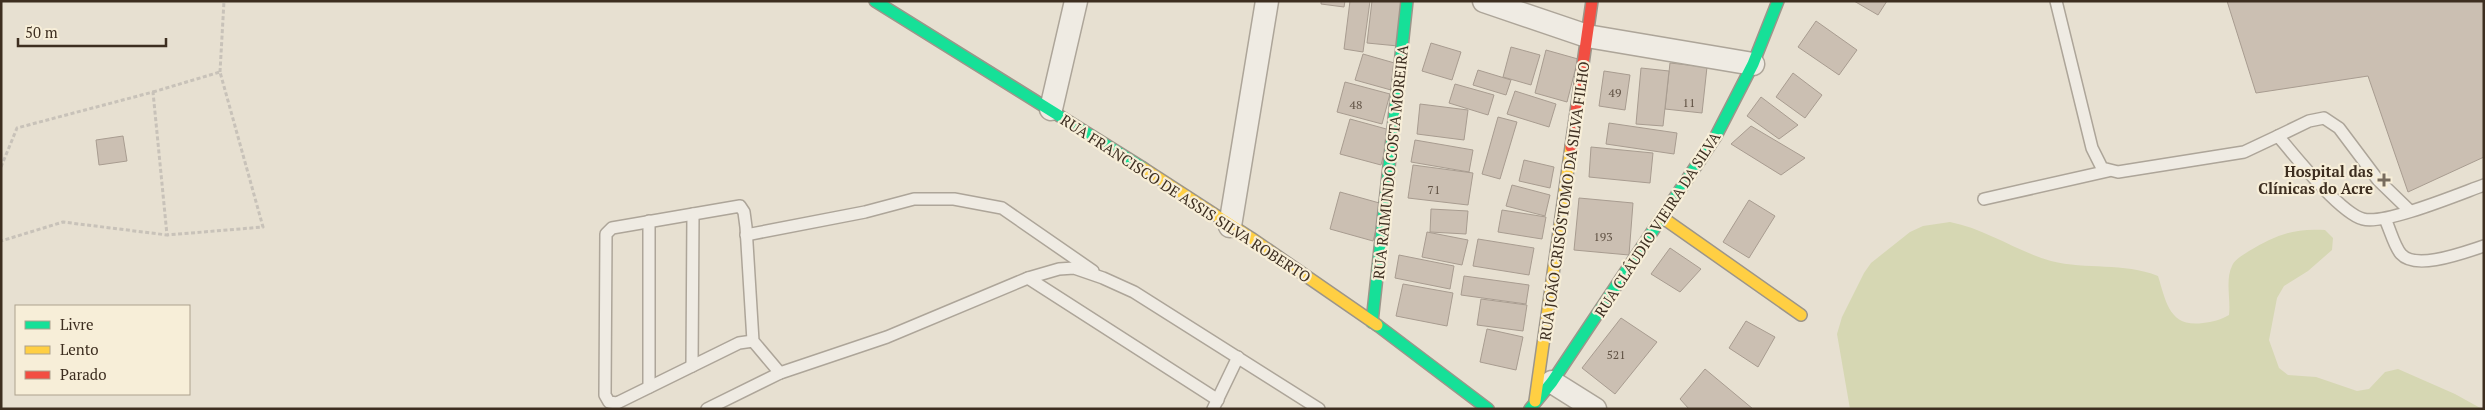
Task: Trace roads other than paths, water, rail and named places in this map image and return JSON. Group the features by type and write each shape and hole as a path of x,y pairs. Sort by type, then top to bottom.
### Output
{"street":[{"name":"RUA FRANCISCO DE ASSIS SILVA ROBERTO","path":"875,1 1051,109 1230,226 1372,322 1488,409"},
{"path":"1051,109 1076,1"},
{"path":"1230,226 1267,1"},
{"name":"RUA RAIMUNDO COSTA MOREIRA","path":"1372,322 1407,1"},
{"path":"1484,1 1587,36 1753,64"},
{"name":"RUA JOÃO CRISÓSTOMO DA SILVA FILHO","path":"1533,405 1592,1"},
{"name":"RUA CLÁUDIO VIEIRA DA SILVA","path":"1533,405 1552,382 1716,136 1753,64 1778,1"},
{"path":"1663,218 1800,315"},
{"path":"1552,382 1595,409"}],"lane":[{"path":"2056,1 2092,148 2102,168 2108,171"},
{"path":"1984,199 2108,171 2130,171 2244,152 2309,121 2324,118 2339,128 2378,180 2409,210"},
{"path":"2278,136 2309,172 2351,213 2362,219 2385,219 2484,185"},
{"path":"746,235 865,212 914,199 954,199 1002,208 1103,278"},
{"path":"753,341 739,343 617,403 609,402 605,396 606,234 612,228 740,206 744,212 753,341 780,373"},
{"path":"692,366 694,214"},
{"path":"2385,219 2401,254 2417,262 2459,255 2484,246"},
{"path":"649,222 649,387"},
{"path":"707,409 780,373 887,337 1028,278 1059,269 1074,268 1134,292 1319,409"},
{"path":"1028,278 1216,404 1238,357"}],"place":[{"name":"Hospital das Clínicas do Acre","path":"2384,180"}]}
